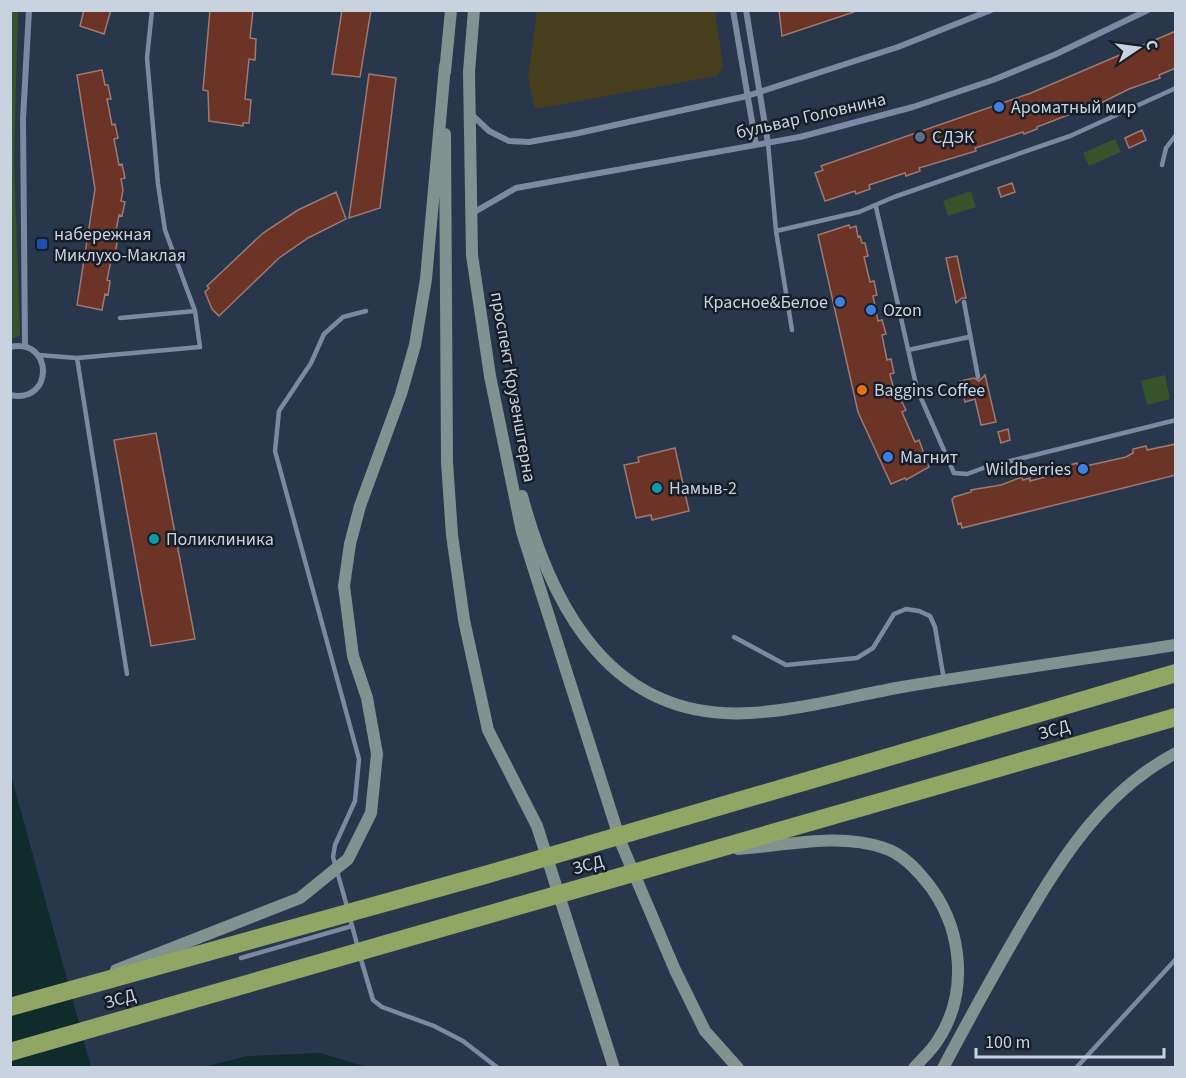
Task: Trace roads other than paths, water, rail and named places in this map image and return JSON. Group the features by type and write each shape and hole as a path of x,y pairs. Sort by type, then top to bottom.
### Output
{"highway":[{"name":"ЗСД","path":"10,1007 474,878 1176,673"},
{"name":"ЗСД","path":"10,1052 1176,717"}],"main road":[{"path":"56,993 300,898 327,879 348,859 371,813 377,754 367,698 353,656 344,586 350,544 360,506 401,394 415,345 426,279 451,10"},
{"name":"проспект Крузенштерна","path":"474,10 469,111 472,255 490,376 522,532 621,843 640,890 705,1031 738,1068"},
{"path":"445,66 447,462 459,588 488,730 537,826 614,1068"},
{"path":"490,376 531,529 561,601 587,643 626,678 655,696 692,708 749,713 944,680 1176,645"},
{"path":"943,1068 1067,851 1094,817 1129,783 1154,764 1176,753"},
{"path":"719,850 779,847 810,842 855,842 885,848 920,873 943,906 955,936 959,963 957,991 949,1016 938,1040 914,1068"}],"street":[{"path":"25,346 23,119 29,10"},
{"path":"734,10 756,145"},
{"path":"746,10 768,143"},
{"name":"бульвар Головнина","path":"469,111 489,131 509,141 530,142 759,93 898,46 990,10"},
{"name":"бульвар Головнина","path":"471,214 516,188 768,143 913,107 993,80 1054,55 1148,10"},
{"path":"10,347 25,346 38,355 44,369 40,384 28,394 10,395"}],"lane":[{"path":"38,355 77,358 200,347 195,311 165,230 158,184 147,58 152,10"},
{"path":"776,231 876,207 894,197 1070,136 1176,88"},
{"path":"1162,165 1166,148 1176,135"},
{"path":"768,143 776,231 792,330"},
{"path":"876,207 916,389 954,472 960,474 1176,420"},
{"path":"964,302 978,377"},
{"path":"120,318 195,311"},
{"path":"366,311 343,317 324,334 311,363 279,411 275,451 359,759 355,801 335,845 333,857 374,1000 382,1007 426,1023 463,1041 498,1068"},
{"path":"908,351 969,337"},
{"path":"77,358 127,674"},
{"path":"734,637 786,664 856,658 873,648 894,614 906,609 919,611 930,616 935,627 944,680"},
{"path":"241,958 352,926"},
{"path":"1076,1068 1176,959"}],"place":[{"name":"Ароматный мир","path":"999,107"},
{"name":"СДЭК","path":"920,137"},
{"name":"набережная Миклухо-Маклая","path":"42,244"},
{"name":"Красное&Белое","path":"840,302"},
{"name":"Ozon","path":"871,310"},
{"name":"Baggins Coffee","path":"862,390"},
{"name":"Магнит","path":"888,457"},
{"name":"Wildberries","path":"1083,469"},
{"name":"Намыв-2","path":"657,488"},
{"name":"Поликлиника","path":"154,539"}]}
